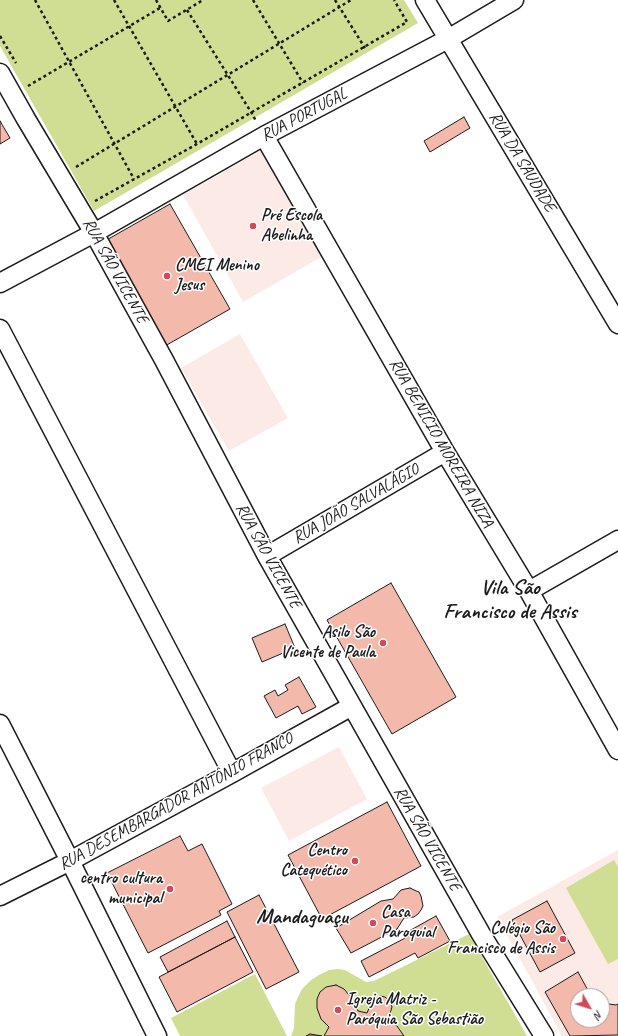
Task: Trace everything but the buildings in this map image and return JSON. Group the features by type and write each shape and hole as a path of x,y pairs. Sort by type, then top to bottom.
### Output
{"street":[{"name":"RUA DA SAUDADE","path":"425,0 618,324"},
{"name":"RUA PORTUGAL","path":"0,283 94,233 264,136 448,39 514,0"},
{"name":"RUA SÃO VICENTE","path":"0,73 94,233 164,360 267,556 481,934 544,1036"},
{"name":"RUA BENICIO MOREIRA NIZA","path":"264,136 445,452 529,591 618,750"},
{"path":"0,329 232,773"},
{"name":"RUA JOÃO SALVALÁGIO","path":"267,556 445,452"},
{"path":"529,591 618,540"},
{"name":"RUA DESEMBARGADOR ANTÔNIO FRANCO","path":"0,896 232,773 352,706"},
{"path":"0,724 158,1036"}],"path":[{"path":"35,0 134,179"},
{"path":"114,0 197,144"},
{"path":"156,0 168,21 203,0"},
{"path":"253,0 303,83"},
{"path":"335,0 364,48"},
{"path":"76,167 351,0"},
{"path":"95,201 197,144 407,22 394,0"},
{"path":"28,86 160,8"},
{"path":"187,10 252,112 264,136"}],"shaded area":[{"name":"Pré Escola Abelinha","path":"262,150 323,256 243,302 183,195"},
{"path":"240,334 288,418 229,451 181,368"},
{"path":"339,747 367,799 289,841 261,788"},
{"name":"Colégio São Francisco de Assis","path":"618,850 618,1036 562,1036 497,917"}],"green space":[{"path":"0,0 404,0 418,23 94,211 0,46"},
{"path":"614,860 618,867 618,959 608,964 566,888"},
{"path":"469,934 527,1036 291,1036 294,1028 295,1004 298,997 302,989 311,980 319,975 329,970 338,969 345,970 366,982 374,981"},
{"path":"255,974 287,1036 180,1036 171,1018"}],"place":[{"name":"Pré Escola Abelinha","path":"253,226"},
{"name":"CMEI Menino Jesus","path":"167,276"},
{"name":"Asilo São Vicente de Paula","path":"383,643"},
{"name":"Centro Catequético","path":"355,861"},
{"name":"centro cultura municipal","path":"170,889"},
{"name":"Casa Paroquial","path":"373,923"},
{"name":"Colégio São Francisco de Assis","path":"563,939"},
{"name":"Igreja Matriz - Paróquia São Sebastião","path":"338,1010"}],"district":[{"name":"Vila São Francisco de Assis","path":"510,600"},
{"name":"Mandaguaçu","path":"302,917"}]}
